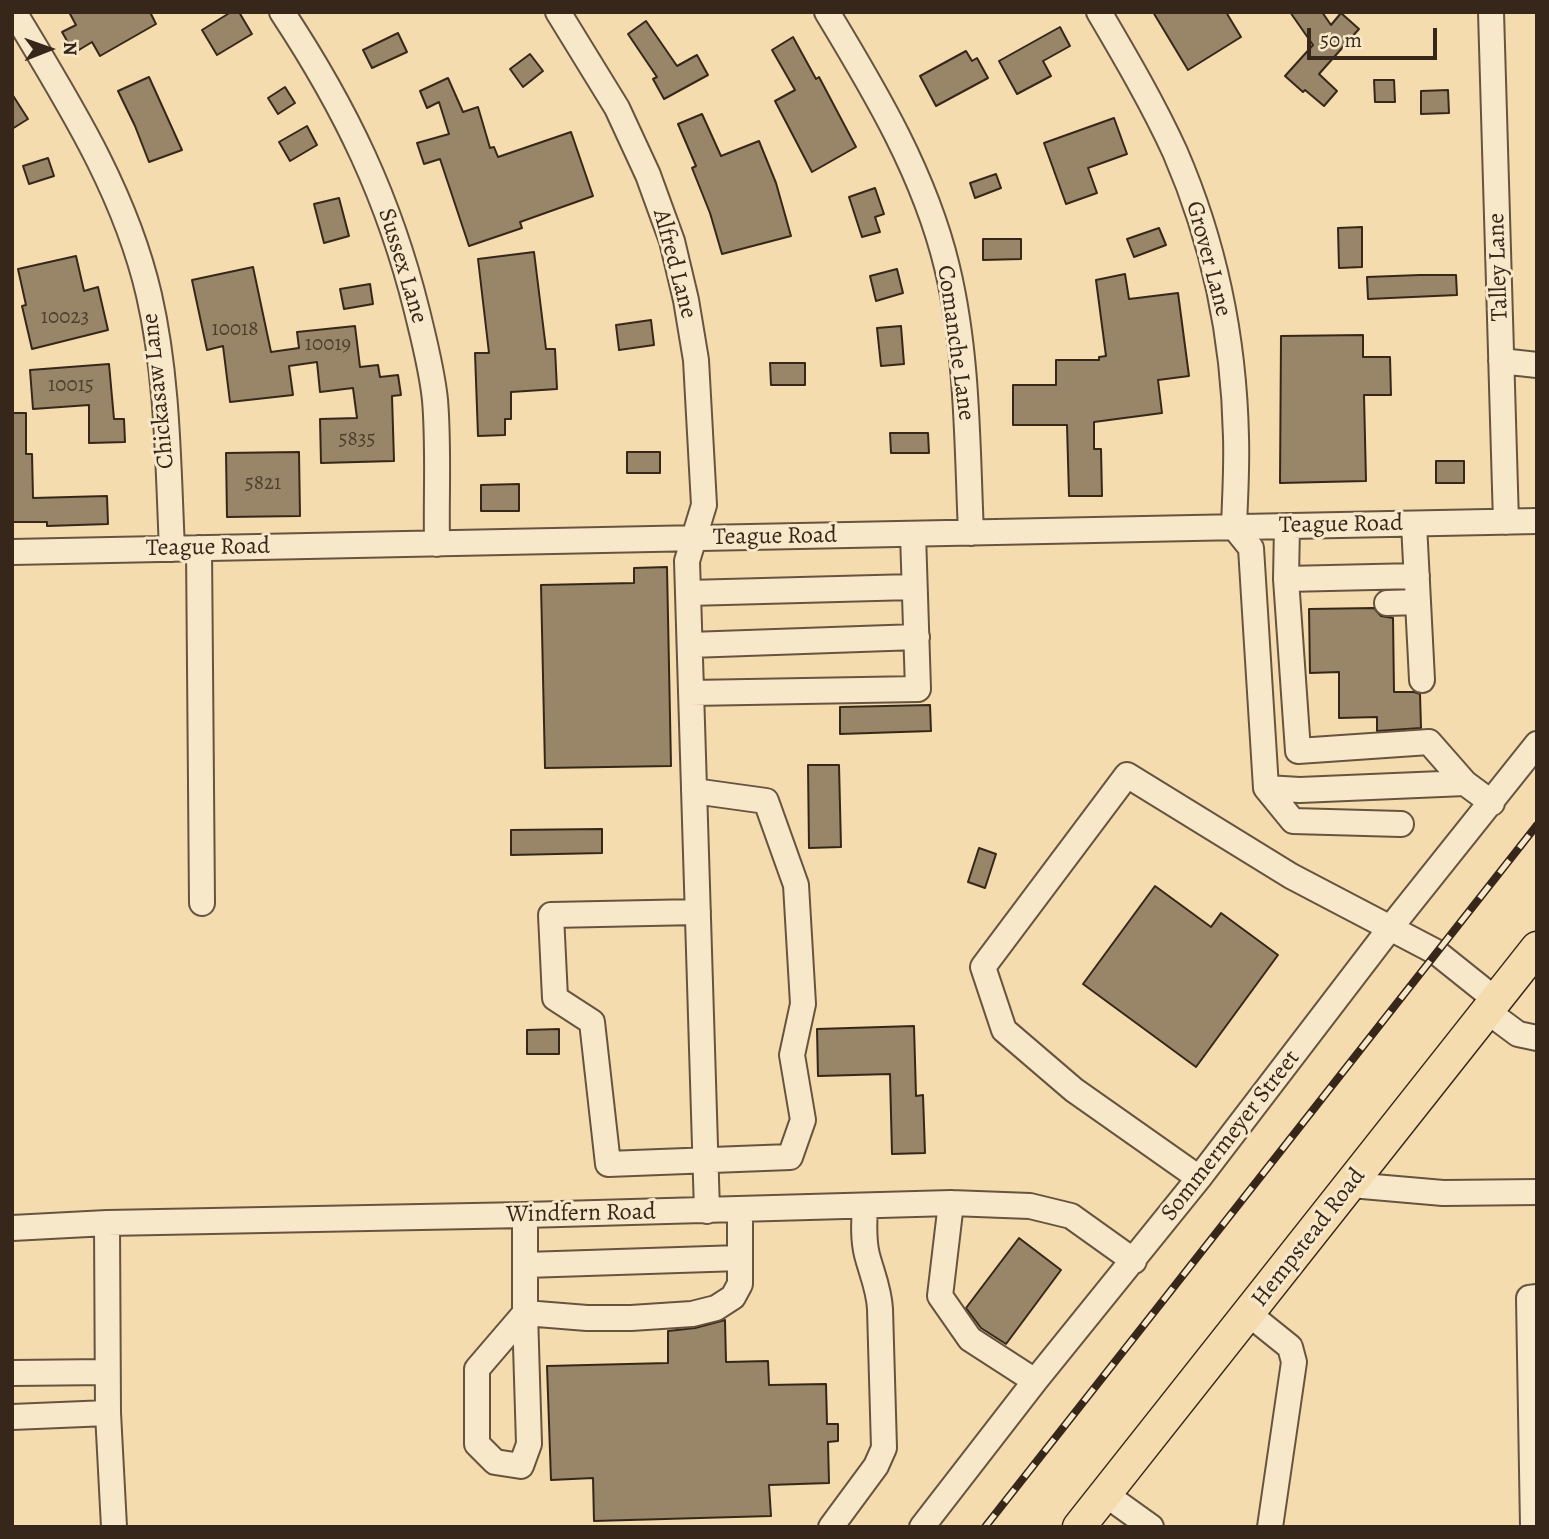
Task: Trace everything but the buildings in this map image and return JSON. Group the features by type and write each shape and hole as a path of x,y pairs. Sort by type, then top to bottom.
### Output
{"main road":[{"name":"Hempstead Road","path":"1079,1527 1537,948"}],"street":[{"name":"Chickasaw Lane","path":"15,12 86,133 110,181 130,233 148,293 160,355 172,549"},
{"name":"Sussex Lane","path":"282,12 316,63 366,158 394,228 408,276 427,352 435,401 437,544"},
{"name":"Alfred Lane","path":"558,12 617,108 648,175 672,241 696,359 704,505 687,561 707,1210"},
{"name":"Comanche Lane","path":"828,12 874,91 916,174 947,268 965,391 971,533"},
{"name":"Grover Lane","path":"1099,12 1175,152 1212,257 1226,327 1233,381 1236,438 1234,527"},
{"name":"Talley Lane","path":"1490,12 1506,522"},
{"path":"1501,361 1537,365"},
{"name":"Teague Road","path":"12,552 1537,521"},
{"path":"1414,524 1422,680"},
{"path":"1287,526 1286,579 1298,751 1429,742 1465,783 1492,803"},
{"path":"1234,527 1251,548 1266,788 1293,821 1401,824"},
{"path":"691,693 918,689 913,534"},
{"path":"199,548 202,903"},
{"path":"1286,579 1417,576"},
{"path":"688,593 914,587"},
{"path":"1387,603 1418,602"},
{"path":"690,645 917,637"},
{"name":"Sommermeyer Street","path":"922,1527 1035,1381 1199,1178 1391,927 1537,744"},
{"path":"1199,1178 1074,1090 1004,1030 983,967 1127,775 1291,876 1436,953 1518,1034 1537,1038"},
{"path":"1266,788 1300,790 1465,783"},
{"path":"694,791 766,801 796,885 803,1004 792,1055 803,1120 790,1157 608,1164 592,1022 555,998 551,915 698,912"},
{"path":"1351,1185 1443,1193 1537,1192"},
{"path":"951,1203 940,1296 970,1339 1035,1381"},
{"name":"Windfern Road","path":"12,1228 107,1223 951,1203 1030,1206 1071,1216 1133,1261"},
{"path":"831,1527 876,1466 884,1448 879,1289 867,1256 864,1238 865,1206"},
{"path":"525,1313 631,1318 692,1314 716,1308 733,1297 740,1284 740,1209"},
{"path":"525,1215 529,1444 521,1466 495,1462 477,1444 477,1369 525,1313"},
{"path":"107,1223 107,1372 114,1527"},
{"path":"526,1265 740,1258"},
{"path":"1533,1527 1529,1298 1537,1297"},
{"path":"1249,1314 1290,1347 1294,1362 1270,1527"},
{"path":"12,1373 107,1372"},
{"path":"12,1417 108,1413"},
{"path":"1105,1494 1151,1527"}],"railway":[{"path":"985,1527 1537,825"}]}
